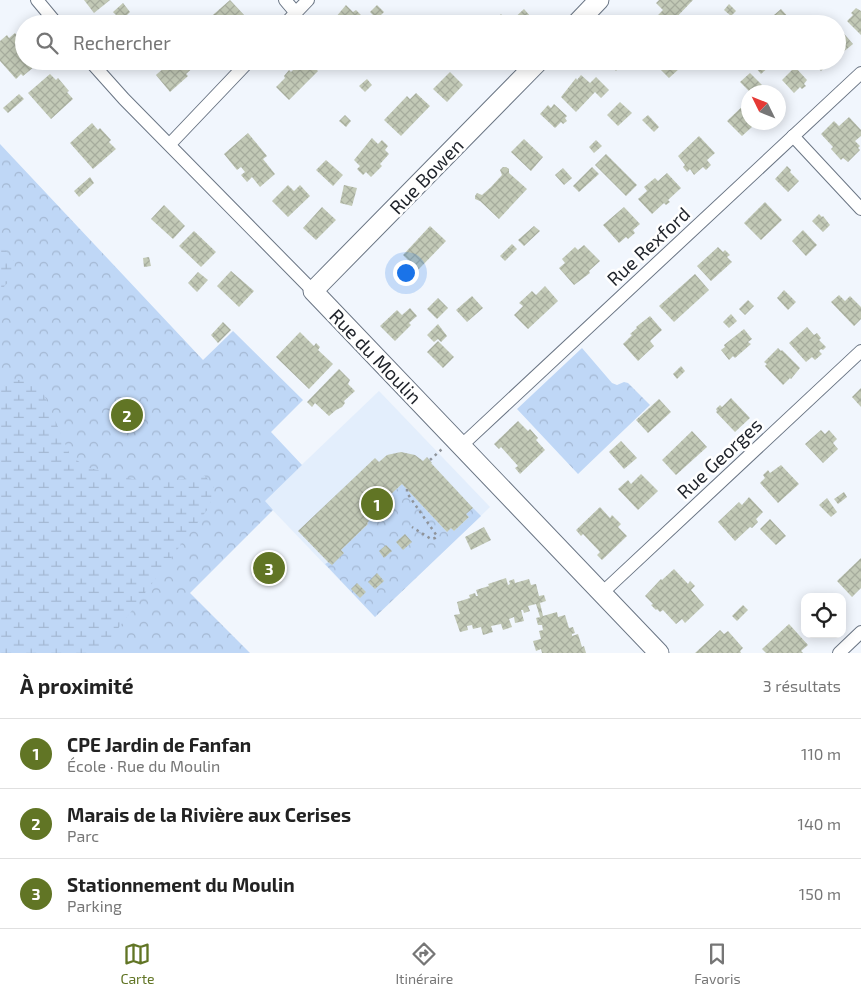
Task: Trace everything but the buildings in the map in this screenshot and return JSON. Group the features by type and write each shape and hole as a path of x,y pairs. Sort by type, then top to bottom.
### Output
{"street":[{"path":"36,0 49,15"},
{"path":"285,0 296,13 308,0"},
{"path":"585,15 599,0"},
{"name":"Rue du Moulin","path":"98,70 124,99 313,291 659,653"},
{"path":"170,144 240,70"},
{"name":"Rue Bowen","path":"313,291 530,70"},
{"name":"Rue Rexford","path":"461,446 861,73"},
{"path":"793,136 861,208"},
{"name":"Rue Georges","path":"602,593 861,351"},
{"path":"839,653 861,632"}],"path":[{"path":"407,489 407,493 437,536 431,539 412,527"}],"shaded area":[{"path":"379,391 490,507 375,617 264,501"}],"green space":[{"path":"0,144 203,360 233,331 303,400 271,432 302,465 265,501 273,510 190,593 250,653 0,653"},
{"path":"0,244 15,262 13,277 0,291"},
{"path":"582,348 612,383 617,385 624,382 628,383 650,405 578,474 517,409"},
{"path":"13,380 28,380 43,392 70,455 86,467 132,479 169,481 205,476 214,486 210,506 99,653 0,653 0,388"},
{"path":"402,484 447,532 451,528 454,531 469,517 466,514 473,508 481,516 375,617 325,564 344,553 341,550 367,525 369,521 365,518"}],"place":[{"name":"Marais de la Rivière aux Cerises","path":"127,415"},
{"name":"CPE Jardin de Fanfan","path":"377,504"},
{"name":"Stationnement du Moulin","path":"269,568"}]}
